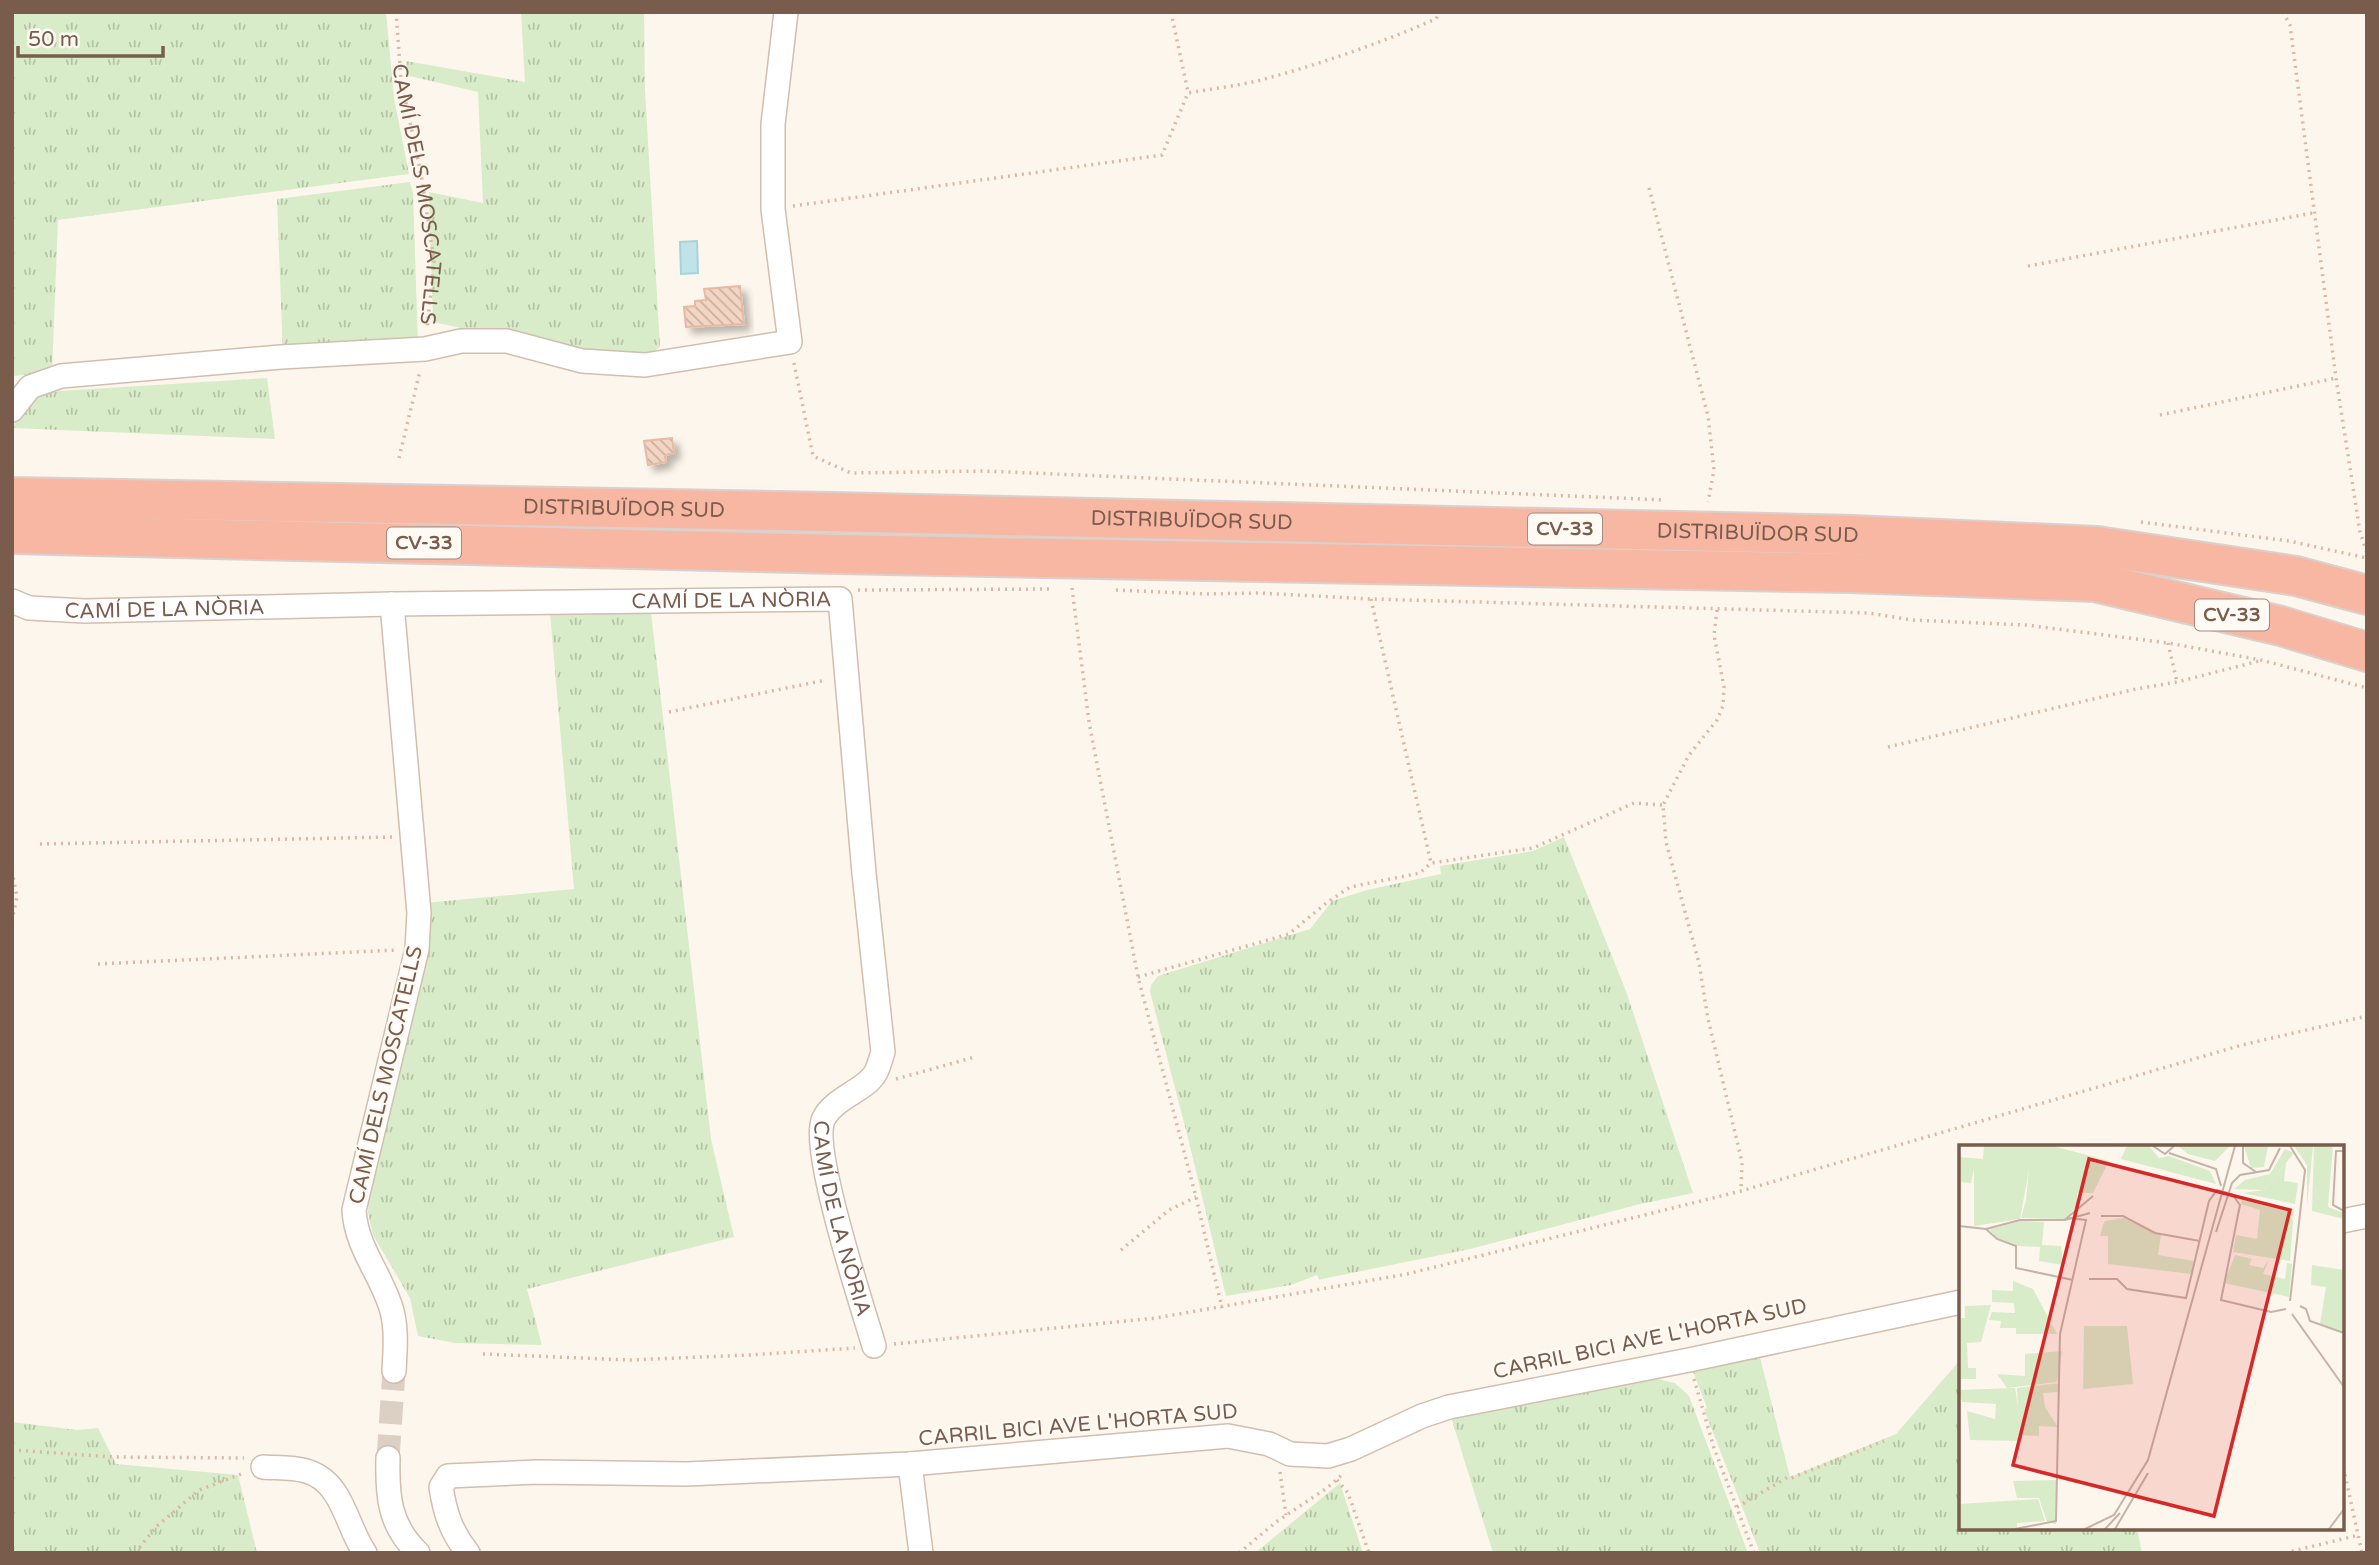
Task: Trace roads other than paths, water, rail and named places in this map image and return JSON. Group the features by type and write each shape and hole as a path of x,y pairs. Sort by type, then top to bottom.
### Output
{"highway":[{"path":"12,479 203,484 305,503"},
{"name":"DISTRIBUÏDOR SUD","path":"12,497 1839,535 2097,546 2296,576 2367,594"},
{"name":"DISTRIBUÏDOR SUD","path":"12,534 836,554 1850,573 2095,582 2281,626 2367,652"},
{"path":"12,548 211,550 329,541"}],"street":[{"path":"12,410 30,387 61,376 281,357 425,349 461,341 507,341 582,361 645,365 790,342 773,209 773,124 786,12"},
{"name":"CAMÍ DE LA NÒRIA","path":"12,601 29,608 85,611 392,604 840,599 845,677 883,1052 876,1074 839,1101 823,1119 822,1140 833,1206 874,1346"},
{"name":"CAMÍ DELS MOSCATELLS","path":"392,604 419,913 417,949 354,1210 355,1227 393,1312 396,1343 394,1371"},
{"path":"2344,1221 2367,1216"},
{"path":"468,1553 454,1536 445,1510 441,1487 448,1476 537,1472 687,1474 910,1464 1214,1436 1269,1444 1290,1454 1328,1456 1351,1449 1422,1416 1449,1407 1689,1360 1959,1302"},
{"path":"388,1458 387,1487 391,1512 418,1553"},
{"path":"910,1464 921,1553"},
{"path":"263,1467 306,1470 329,1485 337,1495 365,1553"}],"water":[{"path":"697,241 698,273 681,274 680,242"}],"tunnel":[{"path":"388,1458 394,1371"}]}
